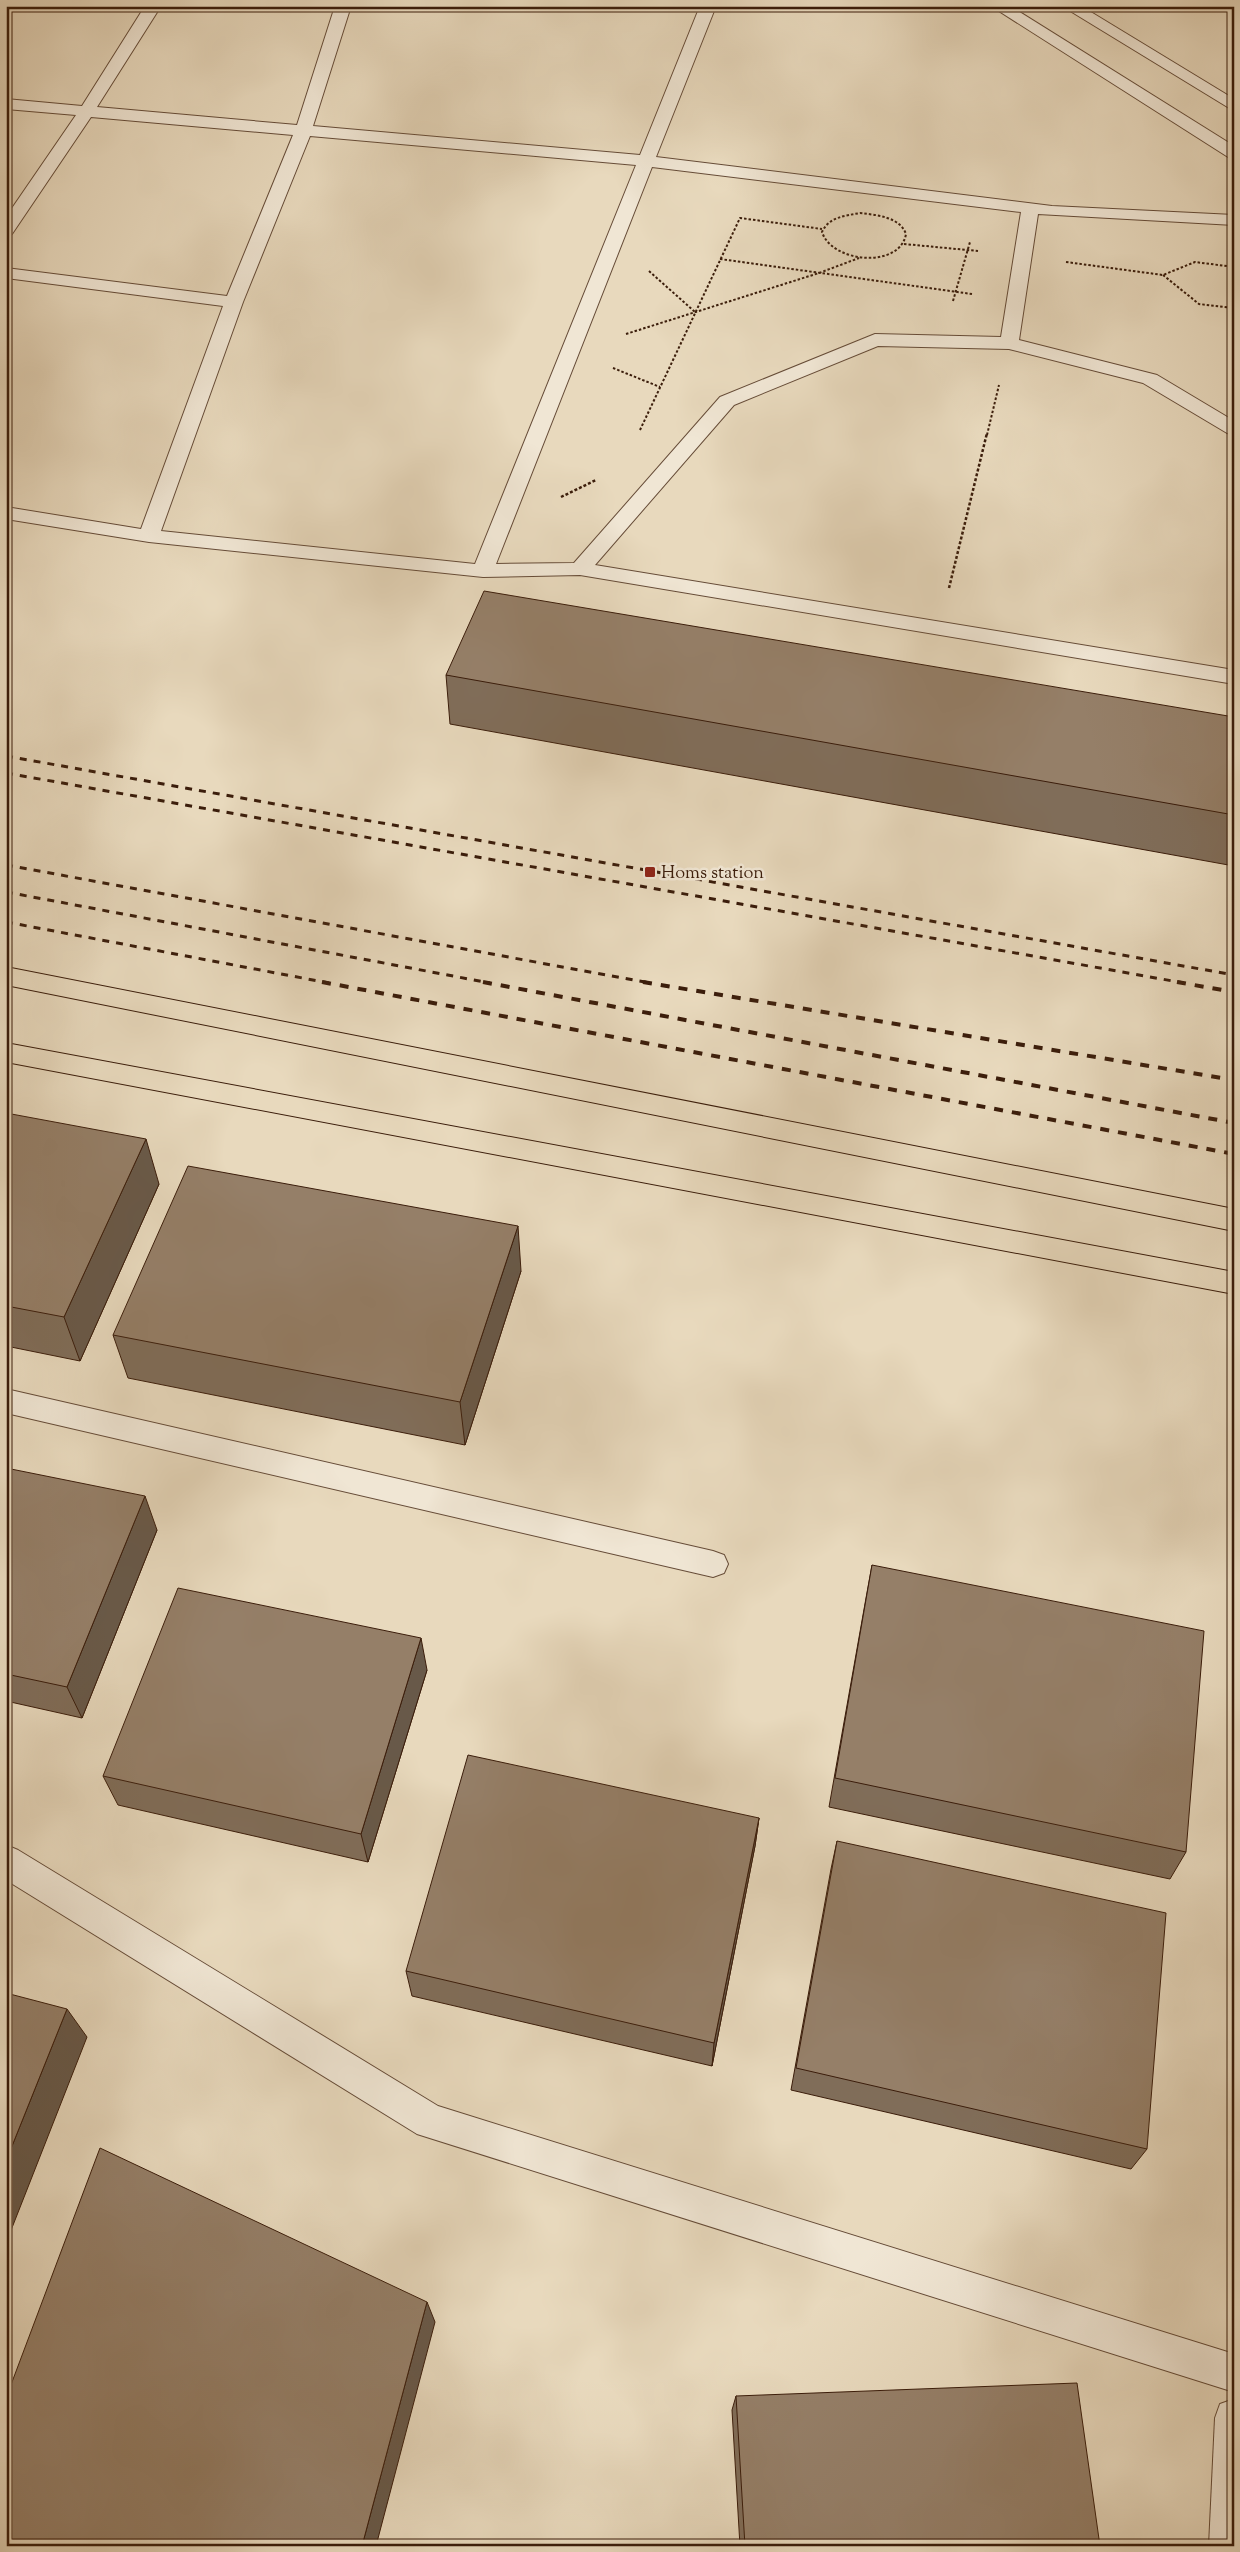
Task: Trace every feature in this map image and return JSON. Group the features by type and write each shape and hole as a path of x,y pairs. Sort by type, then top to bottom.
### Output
{"main road":[{"path":"6,976 1234,1220"},
{"path":"6,1052 1234,1283"}],"street":[{"path":"6,230 86,112 153,6"},
{"path":"149,536 234,302 304,130 343,6"},
{"path":"482,571 708,6"},
{"path":"999,6 1069,52 1234,153"},
{"path":"1070,6 1086,10 1234,106"},
{"path":"1069,52 1086,10"},
{"path":"6,104 646,161 1030,208 1234,220"},
{"path":"1009,344 1030,208"},
{"path":"6,273 234,302"},
{"path":"580,569 727,401 875,340 1009,344 1150,379 1234,429"},
{"path":"6,513 149,536 482,571 580,569 1234,677"},
{"path":"6,1401 713,1564"},
{"path":"6,1861 430,2121 1234,2372"},
{"path":"1229,2546 1234,2418"}],"path":[{"path":"939,342 984,202"},
{"path":"570,351 695,313 859,258 887,255 898,250 904,244 906,236 904,229 891,220 874,214 847,214 827,223 822,229 821,237 825,244 833,250 859,258"},
{"path":"639,432 740,218 822,229"},
{"path":"614,240 695,313"},
{"path":"904,244 1023,256 1163,275 1195,262 1234,267"},
{"path":"720,260 1016,300"},
{"path":"1163,275 1199,304 1234,308"},
{"path":"938,628 1009,344"},
{"path":"570,351 660,388"},
{"path":"500,527 605,476"}],"building":[{"path":"484,591 1234,717 1234,815 446,675"},
{"path":"6,1113 146,1139 64,1317 6,1306"},
{"path":"188,1166 518,1226 460,1402 113,1335"},
{"path":"6,1468 145,1496 67,1687 6,1674"},
{"path":"872,1565 1204,1631 1186,1852 835,1778"},
{"path":"178,1588 421,1638 361,1834 103,1776"},
{"path":"468,1755 759,1818 714,2043 406,1971"},
{"path":"837,1841 1166,1913 1147,2149 796,2068"},
{"path":"6,1993 67,2009 6,2161"},
{"path":"100,2148 427,2302 362,2546 6,2546 6,2398"},
{"path":"1077,2383 1100,2546 745,2546 736,2396"}],"railway":[{"path":"6,756 1234,975"},
{"path":"6,773 1184,983"},
{"path":"6,865 650,983"},
{"path":"6,892 490,983"},
{"path":"6,922 329,983"},
{"path":"322,982 1234,1154"},
{"path":"483,982 1234,1123"},
{"path":"643,982 1234,1080"},
{"path":"1177,982 1234,992"}],"place":[{"name":"Homs station","path":"650,872"}]}
